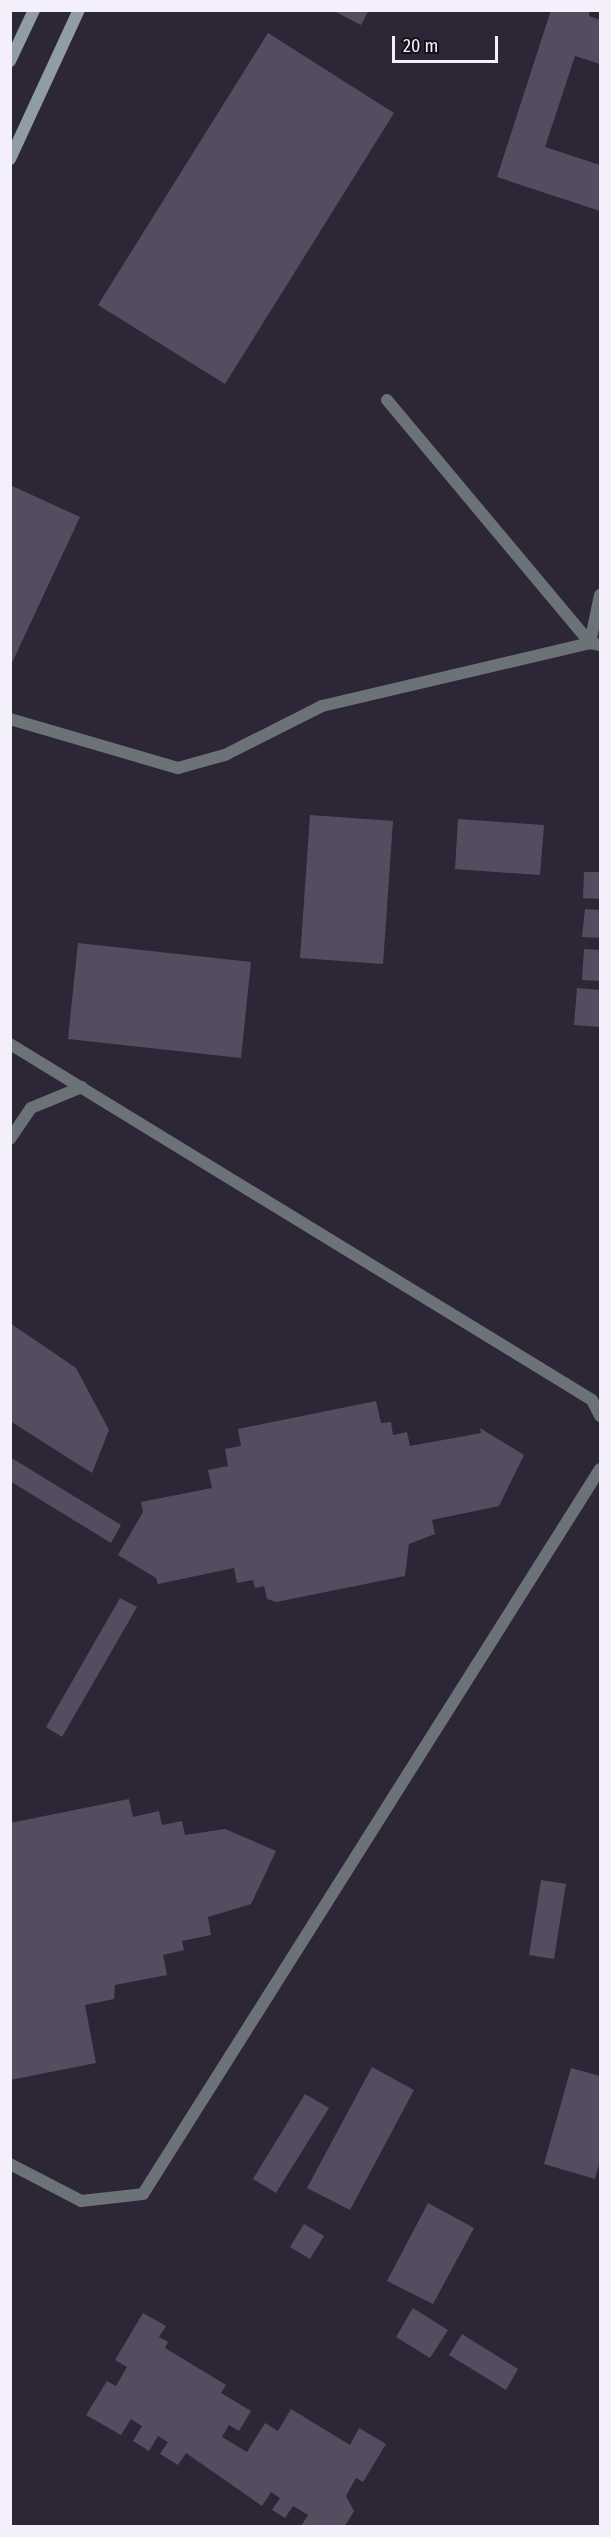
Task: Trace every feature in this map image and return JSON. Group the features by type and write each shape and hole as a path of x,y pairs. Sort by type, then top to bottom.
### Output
{"main road":[{"path":"10,61 34,10"},
{"path":"10,159 79,10"}],"street":[{"path":"387,400 595,644"},
{"path":"595,644 600,595"},
{"path":"10,719 178,768 225,755 322,706 595,644"},
{"path":"10,1044 592,1400 600,1416"},
{"path":"10,1139 31,1108 82,1087"},
{"path":"10,2164 81,2201 143,2194 600,1469"}],"building":[{"path":"332,10 369,10 361,25"},
{"path":"551,10 590,10 589,16 600,20 600,64 575,56 545,147 600,165 600,211 497,177"},
{"path":"268,33 394,113 225,384 98,305"},
{"path":"10,485 80,517 10,667"},
{"path":"310,815 393,821 383,964 300,958"},
{"path":"458,819 544,825 540,875 455,869"},
{"path":"584,872 600,872 600,899 583,898"},
{"path":"585,909 600,910 600,938 582,937"},
{"path":"78,943 251,962 241,1058 68,1039"},
{"path":"584,949 600,950 600,981 582,980"},
{"path":"577,988 600,990 600,1027 574,1025"},
{"path":"10,1323 76,1368 109,1430 92,1473 10,1421"},
{"path":"376,1401 381,1423 391,1422 393,1435 407,1432 410,1446 481,1433 480,1428 524,1455 499,1506 432,1520 435,1534 409,1544 405,1576 276,1602 267,1599 264,1586 255,1588 253,1580 237,1583 234,1568 158,1584 156,1578 118,1555 143,1512 141,1502 212,1488 208,1470 228,1466 225,1449 241,1446 238,1429"},
{"path":"10,1457 121,1525 111,1543 10,1481"},
{"path":"120,1598 137,1607 62,1737 46,1727"},
{"path":"129,1799 133,1817 159,1811 162,1825 182,1821 185,1835 225,1829 276,1851 251,1904 208,1917 211,1935 182,1941 184,1950 163,1955 167,1975 115,1985 114,1999 85,2005 96,2063 10,2080 10,1823"},
{"path":"541,1880 566,1884 554,1959 529,1955"},
{"path":"372,2067 414,2090 350,2210 307,2188"},
{"path":"571,2068 600,2076 600,2160 595,2179 544,2164"},
{"path":"305,2094 329,2108 276,2193 253,2179"},
{"path":"428,2203 474,2228 433,2304 387,2281"},
{"path":"304,2224 324,2236 310,2259 290,2247"},
{"path":"413,2308 448,2330 430,2358 396,2337"},
{"path":"143,2313 166,2326 159,2337 168,2342 165,2348 226,2385 221,2393 251,2411 239,2431 229,2425 222,2437 247,2452 265,2423 278,2431 291,2409 350,2445 359,2428 386,2444 363,2482 356,2478 346,2496 354,2511 345,2526 301,2526 308,2515 293,2506 285,2518 272,2510 280,2498 271,2492 262,2506 186,2453 178,2465 160,2454 168,2442 158,2436 149,2451 133,2441 142,2426 131,2419 121,2435 86,2415 107,2381 116,2386 127,2367 115,2360"},
{"path":"462,2334 518,2369 506,2390 449,2355"}]}
